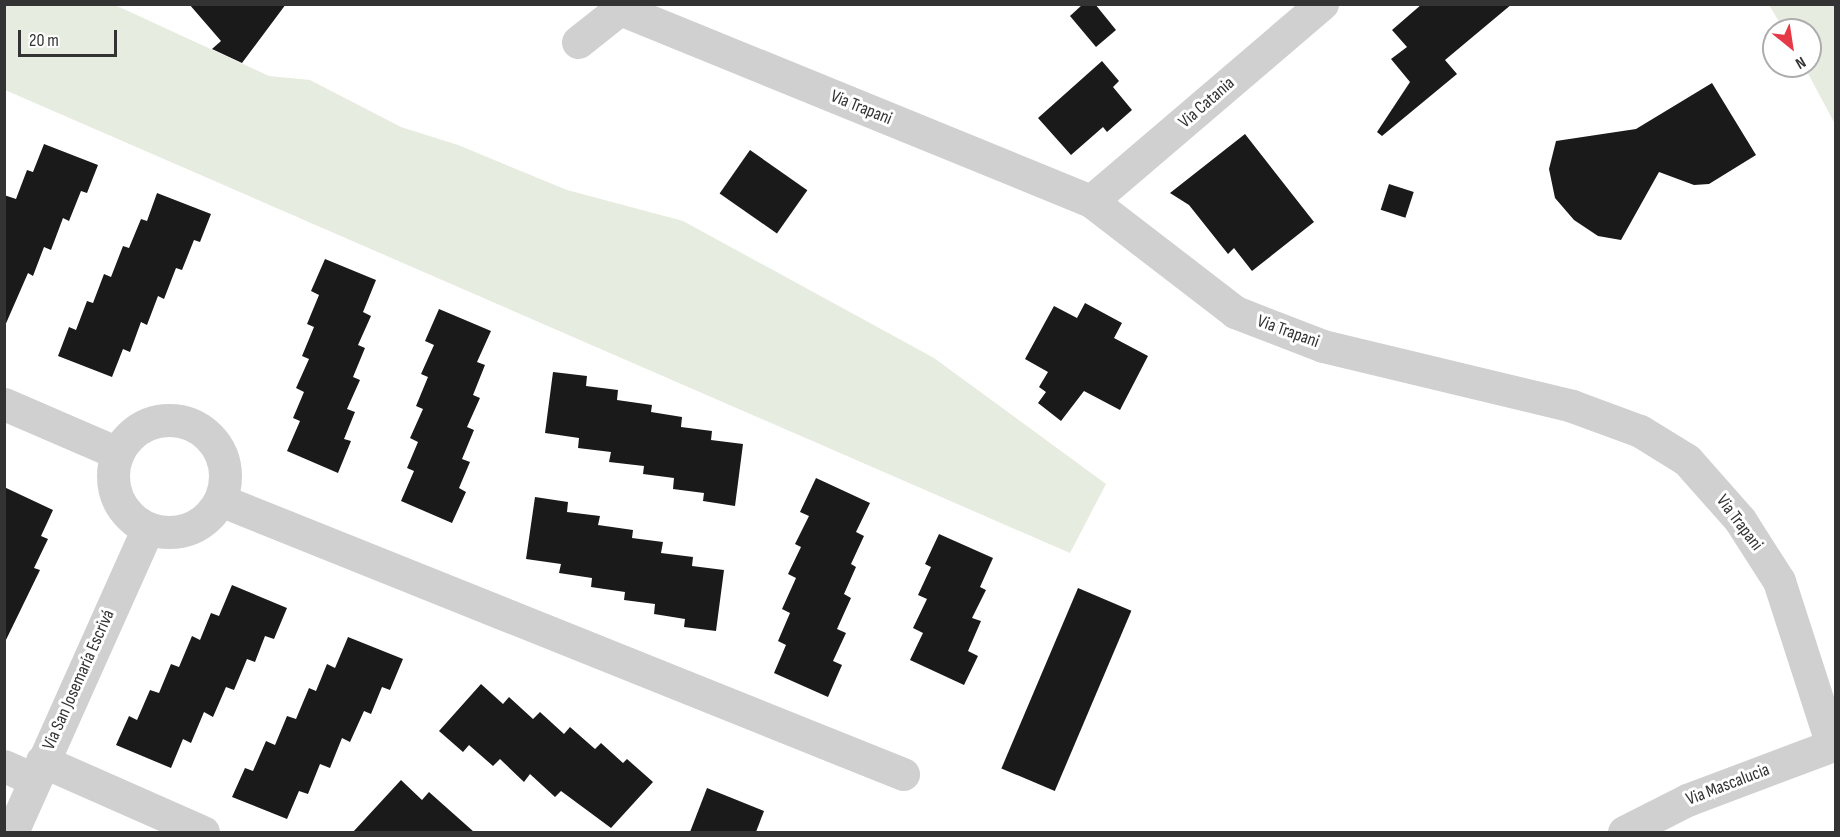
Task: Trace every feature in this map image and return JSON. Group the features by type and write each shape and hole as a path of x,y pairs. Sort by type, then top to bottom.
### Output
{"street":[{"name":"Via Catania","path":"1091,201 1322,4"},
{"name":"Via Trapani","path":"623,7 1091,201 1235,312 1323,346 1572,406 1640,431 1687,460 1740,520 1779,581 1834,744"},
{"path":"579,42 623,7"},
{"path":"4,404 117,453"},
{"path":"168,419 193,424 213,440 224,463 226,475 220,500 202,522 189,529 176,532 148,528 129,516 117,497 112,475 117,453 124,442 144,425 168,419"},
{"path":"220,500 903,774"},
{"name":"Via San Josemaría Escrivá","path":"12,832 148,528"},
{"name":"Via Mascalucia","path":"1624,832 1687,800 1834,744"},
{"path":"4,766 38,770 203,832"}],"shaded area":[{"path":"5,4 115,5 269,76 310,80 401,127 458,145 567,190 683,221 934,358 1106,484 1070,553 5,90"},
{"path":"1769,5 1835,5 1835,124 1810,78 1822,78 1822,18 1777,18"}],"building":[{"path":"189,4 286,4 242,63 212,49 221,41"},
{"path":"1083,4 1095,4 1116,30 1096,47 1070,16"},
{"path":"1422,4 1512,4 1445,60 1457,74 1382,136 1377,132 1410,82 1391,59 1407,47 1392,30"},
{"path":"1102,61 1119,81 1113,87 1132,110 1107,132 1103,127 1071,155 1038,118"},
{"path":"1712,83 1756,155 1709,184 1694,185 1659,172 1621,240 1598,236 1574,220 1555,198 1549,169 1556,141 1636,129"},
{"path":"1245,134 1314,222 1252,271 1234,248 1228,254 1189,205 1170,193"},
{"path":"44,144 98,165 87,193 81,191 69,221 63,218 51,250 44,247 33,276 28,273 4,328 4,195 16,199 27,170 33,172"},
{"path":"750,150 807,190 777,234 720,193"},
{"path":"1389,184 1414,192 1405,218 1381,210"},
{"path":"157,193 211,214 200,242 194,240 182,270 176,268 164,299 158,296 147,325 141,322 130,352 123,349 112,377 58,356 69,327 76,330 87,301 93,303 104,274 111,277 123,246 129,248 141,219 147,221"},
{"path":"325,259 376,280 363,312 371,316 358,345 365,348 353,377 360,380 347,409 355,412 344,439 351,441 338,473 287,451 300,421 293,418 304,392 296,388 309,359 302,356 314,327 307,324 319,295 311,291"},
{"path":"1085,303 1122,323 1114,338 1148,356 1120,410 1084,391 1061,421 1038,403 1046,392 1039,387 1048,372 1025,359 1054,306 1077,318"},
{"path":"439,309 491,331 477,362 485,365 473,395 480,398 467,427 474,430 462,459 470,462 459,488 466,492 452,523 401,501 414,471 407,468 418,442 410,438 423,409 416,406 428,377 421,374 434,345 425,341"},
{"path":"553,372 587,376 586,386 618,390 617,400 652,405 651,412 682,417 681,427 712,431 711,440 743,444 735,506 703,501 704,493 673,489 674,478 643,474 644,466 609,462 611,452 578,448 579,438 545,433"},
{"path":"816,478 870,503 856,532 864,536 851,564 856,567 844,594 851,598 837,629 846,633 833,661 842,665 828,697 774,673 786,645 778,641 790,613 782,609 796,578 788,574 801,547 795,544 809,516 800,512"},
{"path":"4,487 53,510 41,536 48,539 34,568 40,570 4,644"},
{"path":"535,497 568,502 567,512 600,516 598,525 633,530 632,538 663,542 661,553 693,557 692,566 724,570 716,631 684,627 685,619 654,614 655,604 624,600 625,592 591,587 592,578 559,573 561,564 526,559"},
{"path":"939,534 993,558 980,587 986,590 972,618 981,621 968,651 978,656 964,685 910,660 923,633 913,628 927,599 918,595 931,567 925,564"},
{"path":"232,585 287,608 274,639 265,636 255,662 247,659 234,690 226,687 213,717 204,712 191,743 183,739 171,768 116,745 129,716 137,720 150,690 159,693 171,664 179,667 192,636 200,640 211,613 219,616"},
{"path":"1078,588 1131,611 1055,791 1001,768"},
{"path":"348,637 403,659 390,690 382,687 371,714 364,711 350,742 342,738 330,768 320,764 308,794 299,791 287,819 232,797 245,768 253,771 266,741 275,745 287,716 296,719 309,688 316,691 327,664 335,668"},
{"path":"481,684 503,704 509,697 533,719 540,712 564,734 570,727 595,749 601,743 623,763 627,759 653,782 611,828 561,791 555,797 530,774 524,782 500,759 493,766 469,745 463,752 439,731"},
{"path":"401,780 422,800 429,792 474,832 353,832"},
{"path":"707,788 764,811 756,832 690,832"}]}
